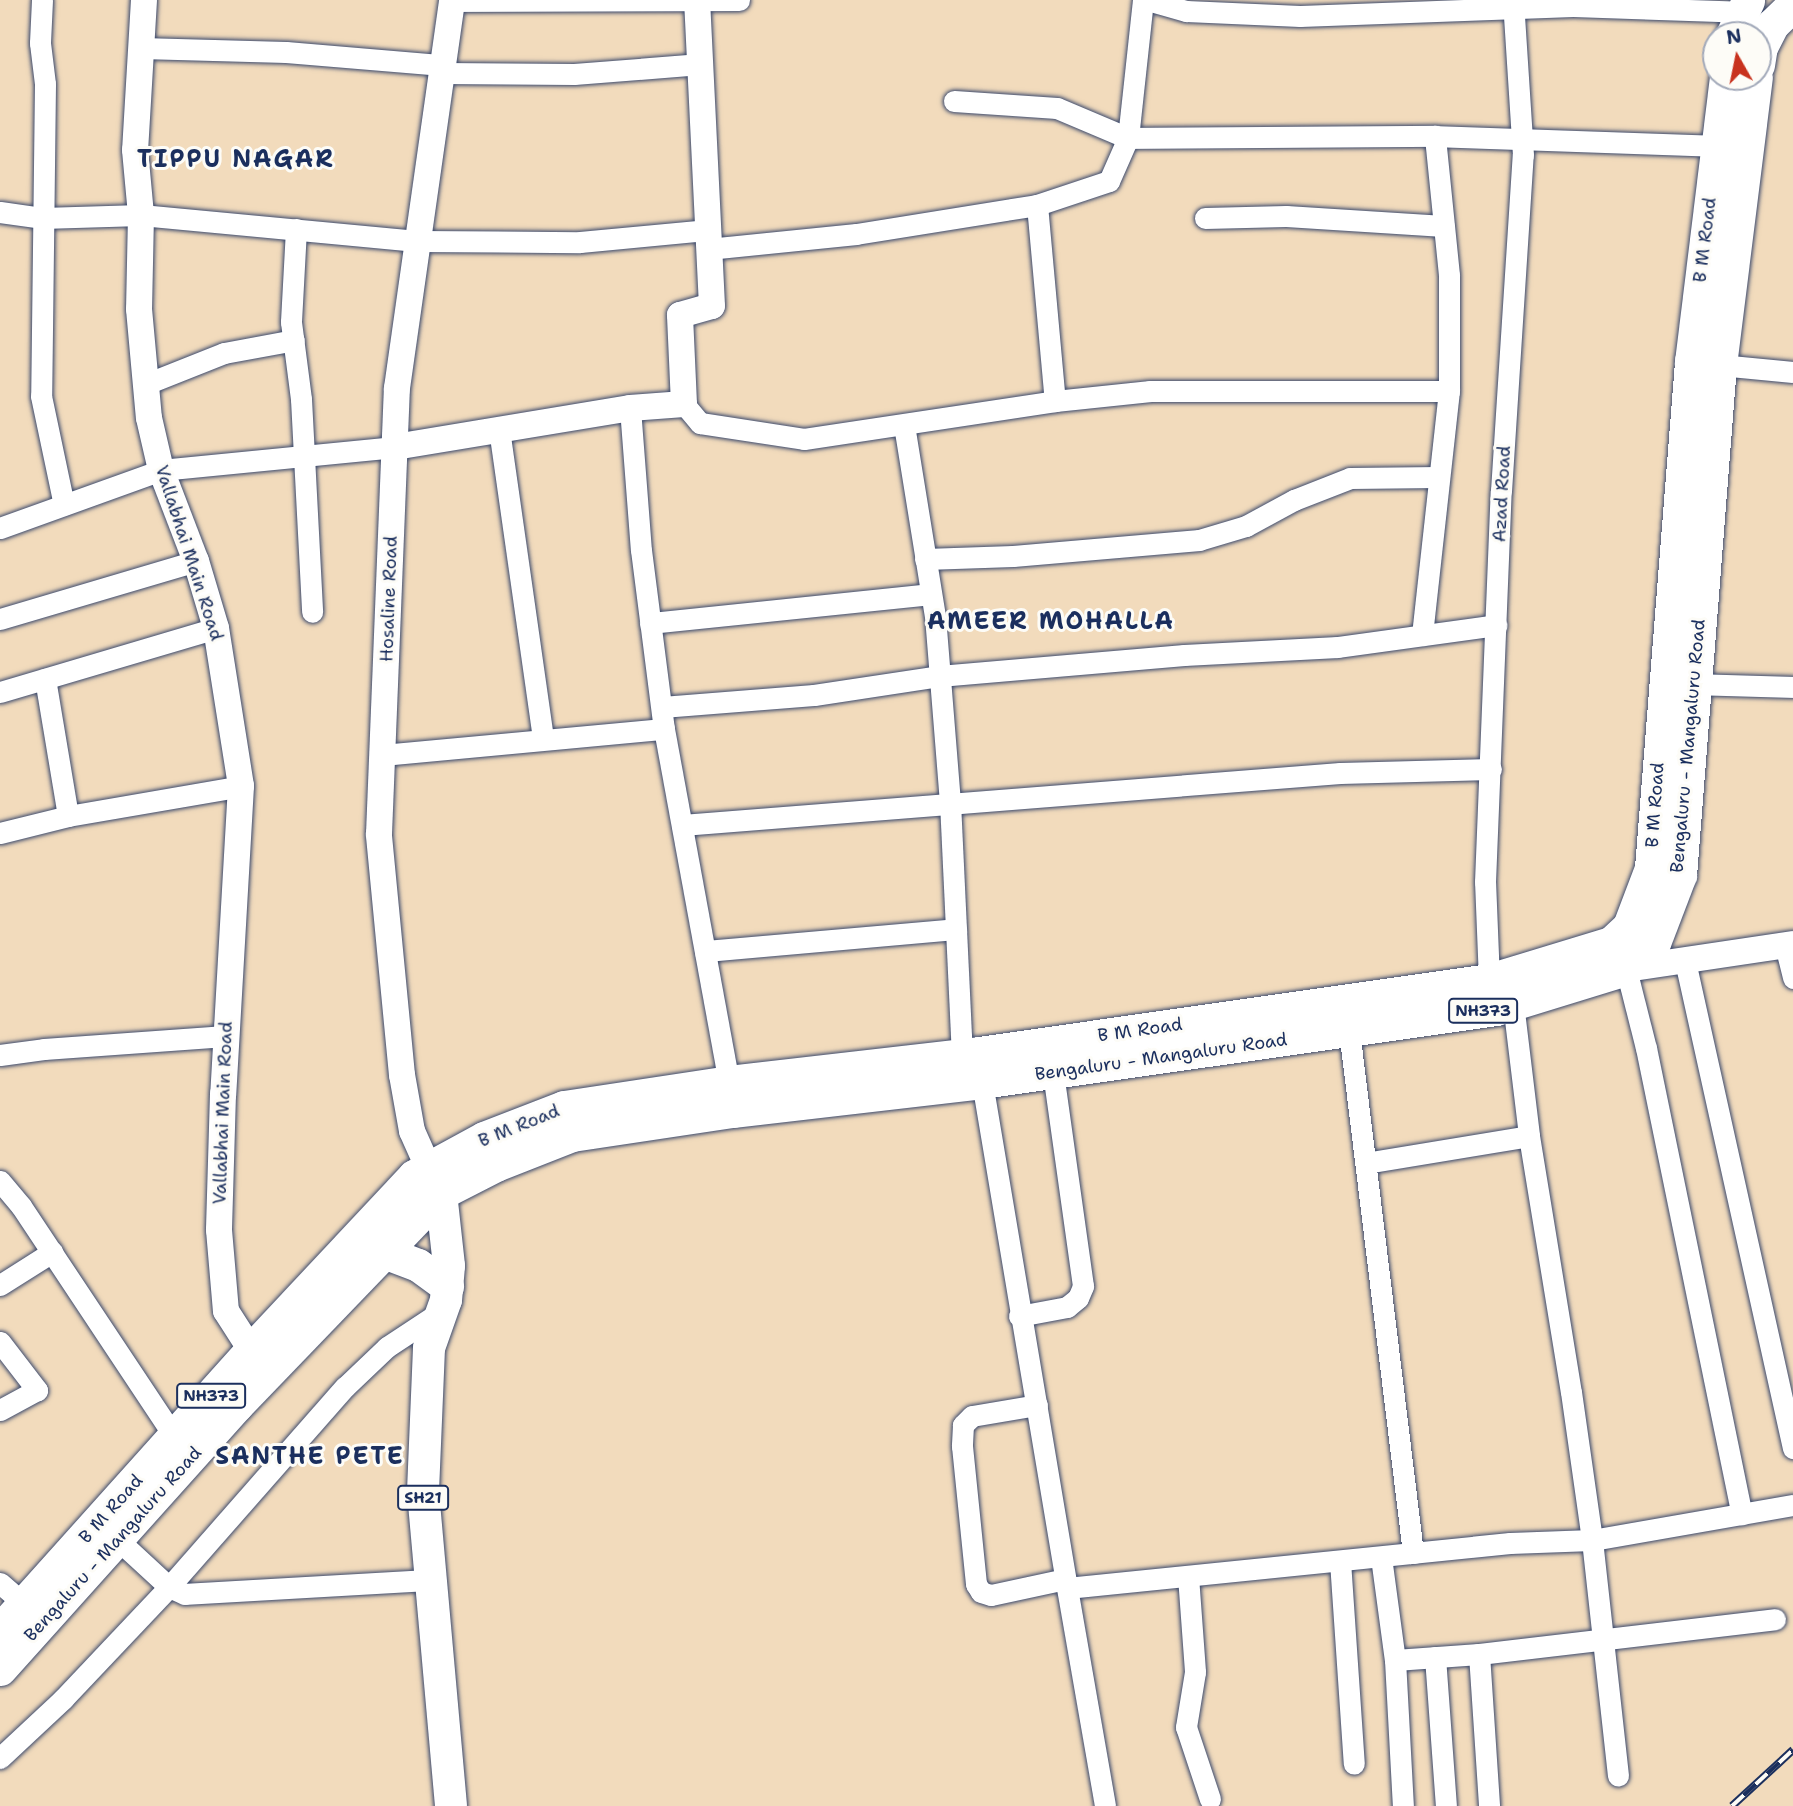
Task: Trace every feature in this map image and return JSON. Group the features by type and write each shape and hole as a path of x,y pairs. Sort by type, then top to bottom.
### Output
{"highway":[{"path":"1739,16 1782,15"},
{"path":"1772,30 1782,15"},
{"name":"B M Road","path":"731,1096 962,1055 1489,981 1611,943 1629,926 1669,817 1691,362 1724,91"},
{"name":"Bengaluru - Mangaluru Road","path":"0,1670 237,1405 384,1252 435,1180 496,1165 572,1135 731,1096 982,1082 1349,1030 1496,1009 1626,969 1654,943 1680,875 1669,817 1693,684 1720,365 1754,91"},
{"name":"B M Road","path":"0,1630 12,1594 175,1438 251,1350 414,1175 435,1180"},
{"path":"384,1252 418,1265 444,1299"}],"main road":[{"name":"SH21","path":"435,1180 449,1266 444,1299 429,1348 423,1492 451,1806"}],"street":[{"path":"43,0 40,43 45,84 41,396 64,505"},
{"name":"Vallabhai Main Road","path":"144,0 135,150 141,215 139,310 149,418 161,470 196,561 216,628 241,786 226,1036 219,1230 226,1311 251,1350"},
{"path":"452,1 739,0"},
{"path":"0,212 42,218 141,215 416,241 580,242 856,234 1037,205 1109,181 1128,138 1145,0 1186,11 1300,16 1428,6 1513,4 1634,8 1739,16"},
{"name":"Hosaline Road","path":"435,1180 412,1131 402,1075 379,834 397,388 452,1"},
{"path":"698,1 712,306 680,315 684,404 700,423 804,439 1055,401 1150,391 1449,391"},
{"name":"Azad Road","path":"1489,981 1485,882 1501,491 1523,155 1513,4"},
{"path":"141,48 286,52 442,69 574,74 701,64"},
{"path":"954,101 1057,108 1128,138 1436,136 1717,146"},
{"path":"1422,635 1449,391 1449,275 1436,136"},
{"path":"1037,205 1055,401"},
{"path":"1205,218 1286,216 1444,226"},
{"path":"296,229 291,322 304,457 312,611"},
{"path":"146,384 224,353 294,340"},
{"path":"1720,365 1793,372"},
{"path":"0,528 161,470 395,447 630,408 684,404"},
{"path":"630,408 641,550 664,729 731,1096"},
{"path":"904,425 931,594 939,676 950,802 962,1055"},
{"path":"499,429 543,739"},
{"path":"925,559 1013,556 1199,540 1246,526 1294,500 1350,478 1439,477"},
{"path":"0,619 196,561"},
{"path":"650,623 931,594"},
{"path":"662,707 814,695 939,676 1184,655 1338,647 1496,625"},
{"path":"0,692 216,628"},
{"path":"45,679 68,816"},
{"path":"1693,684 1793,687"},
{"path":"382,755 664,729"},
{"path":"682,825 1340,773 1491,769"},
{"path":"0,833 68,816 241,786"},
{"path":"705,951 956,929"},
{"path":"1742,1514 1646,1048 1626,969 1789,945 1793,978"},
{"path":"1685,961 1793,1448"},
{"path":"1513,1003 1529,1136 1571,1392 1591,1539 1618,1776"},
{"path":"1349,1030 1413,1553"},
{"path":"0,1055 44,1049 226,1036"},
{"path":"1019,1316 1067,1307 1078,1298 1083,1286 1053,1072"},
{"path":"982,1082 1019,1316 1037,1405 1105,1806"},
{"path":"1366,1163 1529,1136"},
{"path":"0,1181 51,1252 175,1438"},
{"path":"0,1285 51,1252"},
{"path":"0,1758 63,1699 169,1587 345,1387 444,1299"},
{"path":"0,1342 37,1390 0,1410"},
{"path":"1037,1405 972,1416 963,1424 962,1446 976,1584 981,1592 990,1595 1066,1583 1188,1576 1510,1543 1591,1539 1793,1505"},
{"path":"117,1539 169,1587 185,1594 432,1580"},
{"path":"1381,1557 1395,1660 1403,1806"},
{"path":"1340,1561 1354,1764"},
{"path":"1188,1576 1195,1672 1194,1689 1186,1713 1186,1727 1210,1800"},
{"path":"1395,1660 1479,1654 1775,1619"},
{"path":"1479,1654 1489,1806"},
{"path":"1435,1657 1446,1806"}],"railway":[{"path":"1732,1806 1793,1750"}],"district":[{"name":"TIPPU NAGAR","path":"236,160"},
{"name":"AMEER MOHALLA","path":"1051,622"},
{"name":"SANTHE PETE","path":"310,1457"}]}
